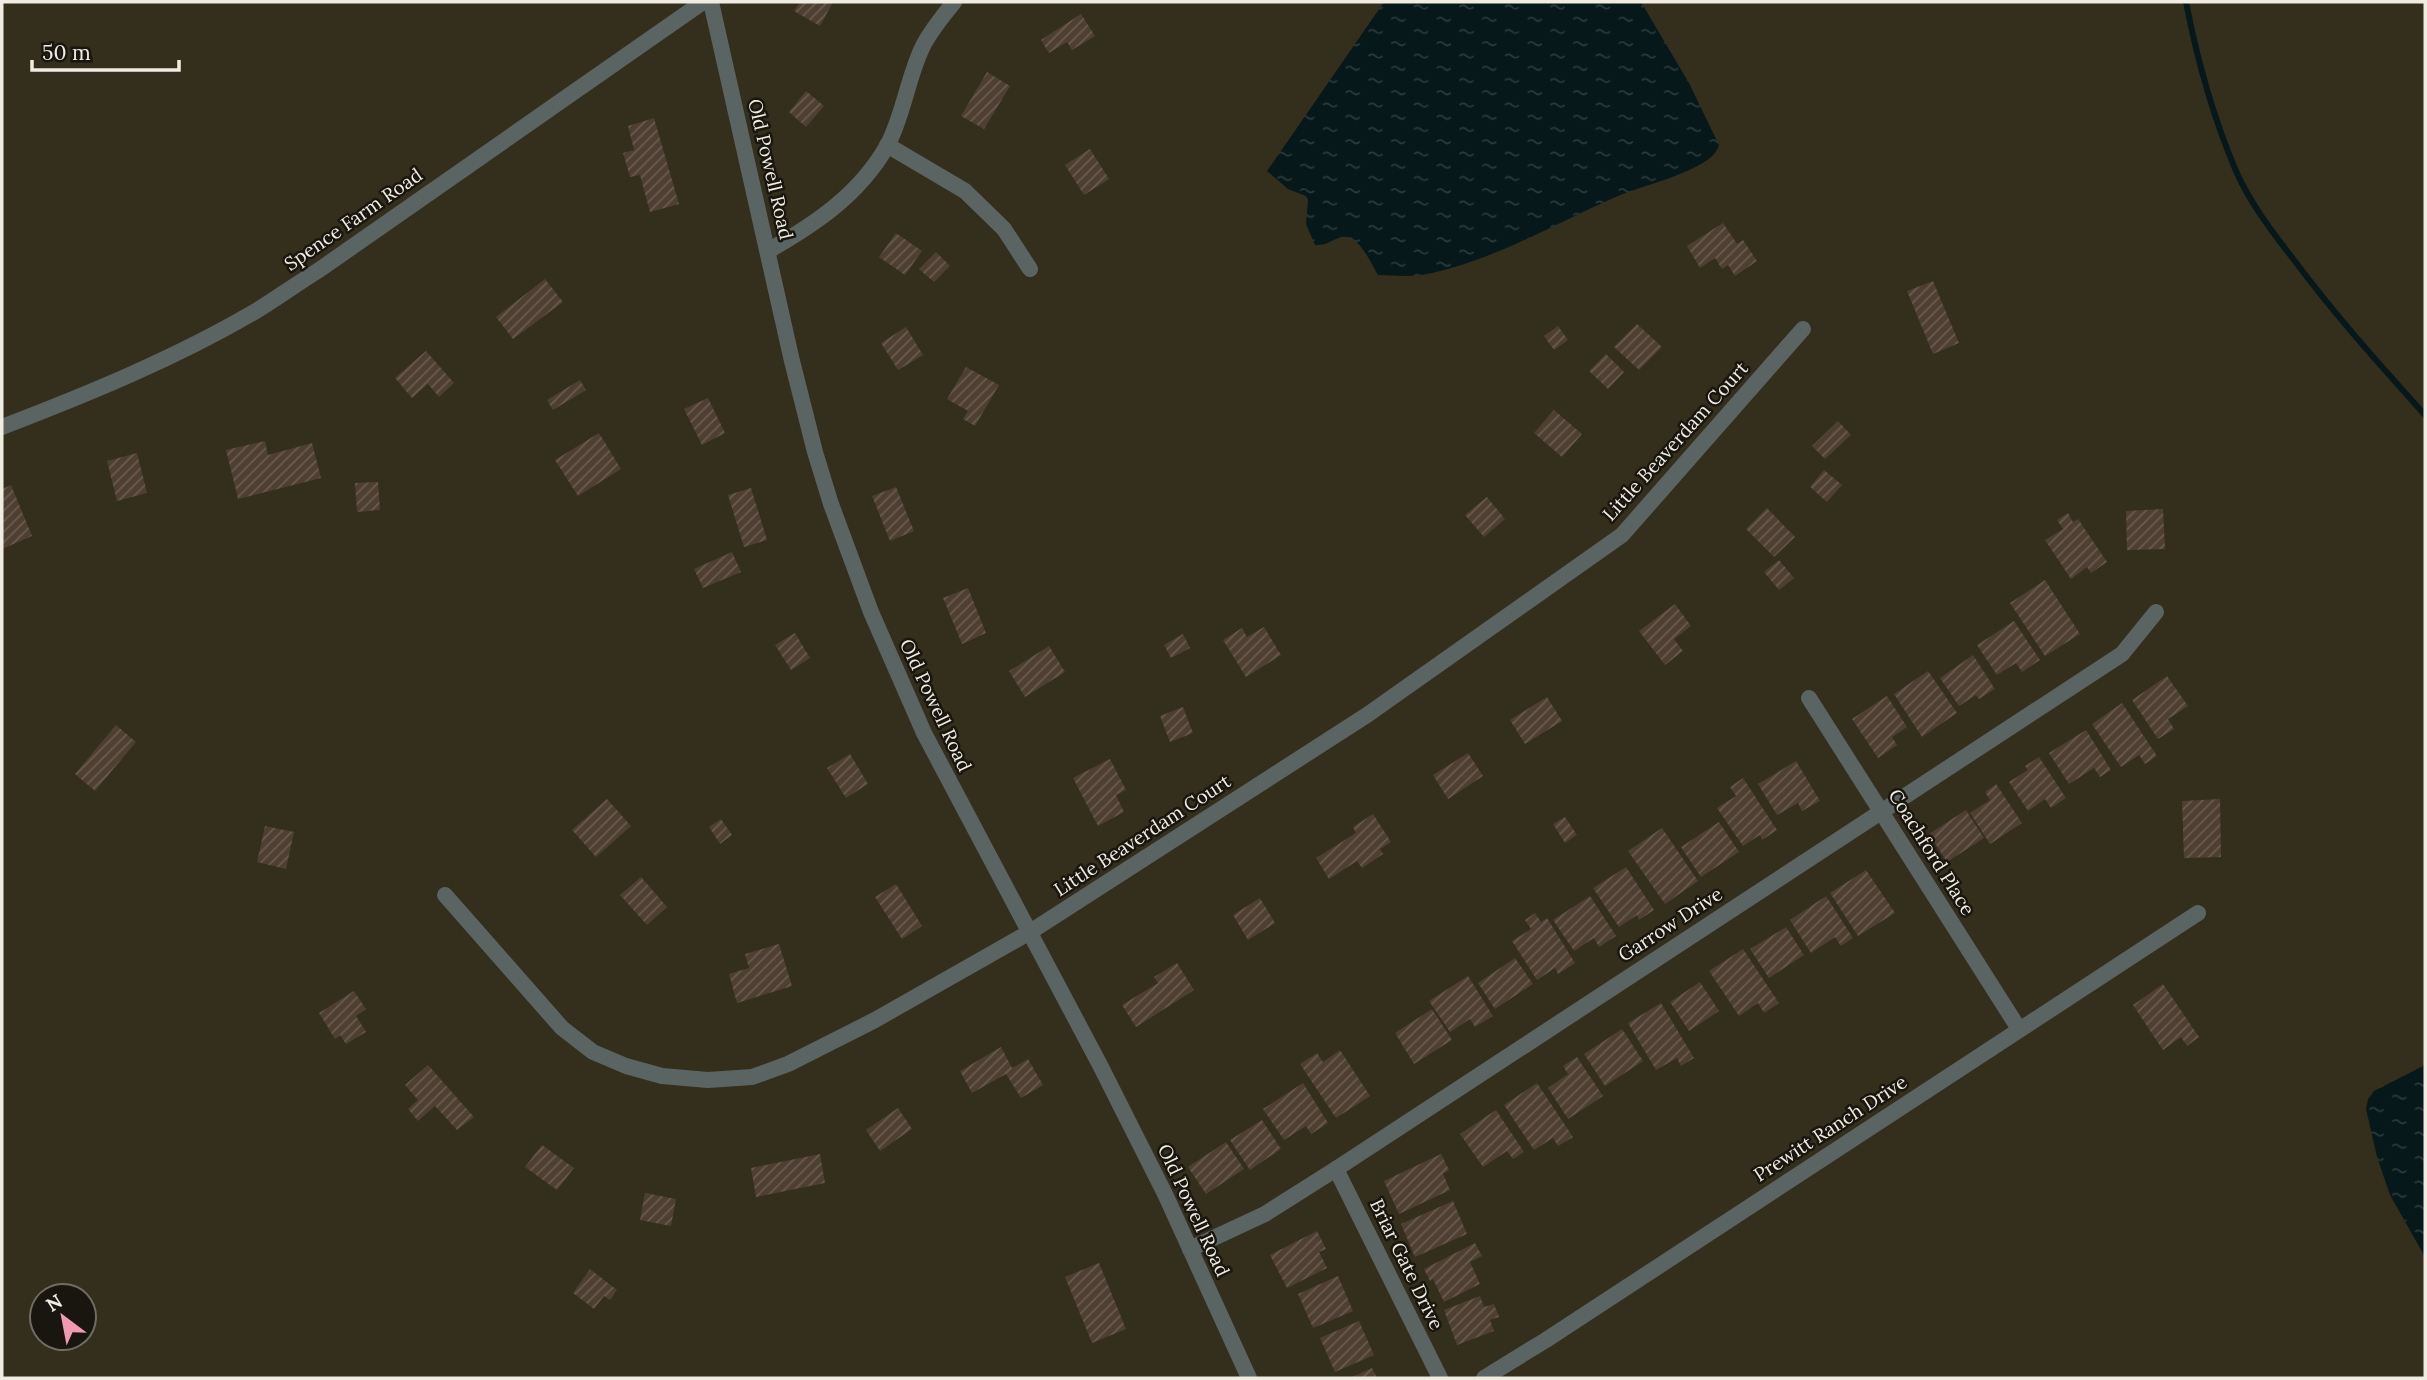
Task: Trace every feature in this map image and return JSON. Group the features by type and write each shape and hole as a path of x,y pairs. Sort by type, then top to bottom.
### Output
{"street":[{"name":"Spence Farm Road","path":"2,427 90,392 179,351 256,311 340,256 703,2"},
{"name":"Old Powell Road","path":"711,2 815,452 871,611 924,733 1118,1100 1249,1378"},
{"path":"768,251 813,225 860,184 887,145 923,46 954,2"},
{"path":"887,145 965,191 1004,229 1030,269"},
{"name":"Little Beaverdam Court","path":"444,895 562,1028 593,1052 626,1066 662,1076 708,1080 752,1077 788,1064 875,1020 1030,932 1367,715 1622,535 1803,329"},
{"name":"Garrow Drive","path":"1190,1249 1265,1214 1336,1169 1880,810 2122,654 2156,612"},
{"name":"Coachford Place","path":"1809,698 2019,1029"},
{"name":"Prewitt Ranch Drive","path":"1484,1378 2198,913"},
{"name":"Briar Gate Drive","path":"1336,1169 1440,1378"}],"water":[{"path":"1384,2 1641,2 1689,83 1719,145 1718,148 1710,158 1695,167 1611,199 1478,259 1425,274 1378,275 1364,250 1347,237 1315,245 1306,224 1306,196 1288,189 1267,171"},
{"path":"2425,1065 2425,1257 2390,1195 2377,1157 2366,1109 2368,1099 2374,1091"}],"building":[{"path":"800,2 833,2 820,26 794,11"},
{"path":"1081,14 1095,36 1072,50 1067,42 1049,53 1041,40"},
{"path":"987,72 1010,86 984,129 961,116"},
{"path":"806,91 824,106 806,127 789,112"},
{"path":"654,118 679,204 650,212 640,175 630,177 623,153 634,150 628,126"},
{"path":"1090,149 1109,179 1084,195 1065,165"},
{"path":"1723,223 1737,244 1743,240 1757,261 1735,276 1728,265 1722,269 1715,258 1700,268 1687,246"},
{"path":"896,233 922,251 905,275 879,257"},
{"path":"936,252 950,266 934,282 919,269"},
{"path":"545,279 563,302 513,339 496,317"},
{"path":"1933,281 1959,343 1933,354 1907,291"},
{"path":"1637,324 1662,347 1639,370 1614,347"},
{"path":"1558,326 1568,340 1554,350 1544,336"},
{"path":"906,327 923,355 898,370 881,343"},
{"path":"426,351 454,383 439,397 428,384 412,398 395,378"},
{"path":"1606,354 1624,372 1608,389 1589,371"},
{"path":"966,367 999,385 975,426 963,419 968,411 947,399"},
{"path":"580,380 586,390 553,410 547,400"},
{"path":"708,398 725,433 702,445 684,409"},
{"path":"1554,410 1582,434 1562,457 1534,433"},
{"path":"1838,421 1851,435 1825,459 1812,446"},
{"path":"599,433 621,469 578,496 555,460"},
{"path":"265,441 268,455 312,443 321,478 238,499 226,450"},
{"path":"137,453 147,493 117,501 107,461"},
{"path":"1824,470 1842,485 1827,502 1810,487"},
{"path":"378,482 380,510 357,512 355,483"},
{"path":"11,485 32,536 2,549 2,489"},
{"path":"896,487 914,531 890,541 872,496"},
{"path":"751,488 767,540 744,547 728,495"},
{"path":"1487,497 1505,519 1484,537 1465,515"},
{"path":"1767,508 1795,537 1774,557 1746,529"},
{"path":"2163,509 2165,549 2127,550 2126,511"},
{"path":"2068,513 2073,522 2078,519 2107,562 2091,573 2087,567 2071,579 2045,540 2063,529 2057,520"},
{"path":"732,552 741,572 703,588 694,569"},
{"path":"1779,560 1794,578 1779,590 1764,572"},
{"path":"2045,580 2080,634 2045,656 2010,603"},
{"path":"968,588 986,633 962,644 943,598"},
{"path":"1675,604 1691,626 1674,639 1683,651 1665,665 1639,631"},
{"path":"2014,621 2040,660 2022,672 2016,663 1997,675 1977,645"},
{"path":"1264,627 1281,655 1246,677 1223,640 1242,628 1247,637"},
{"path":"795,633 810,658 791,670 775,645"},
{"path":"1183,634 1190,648 1171,658 1164,645"},
{"path":"1049,646 1065,672 1025,697 1009,671"},
{"path":"1973,655 1995,689 1979,699 1976,695 1959,706 1940,678"},
{"path":"1928,671 1957,713 1922,737 1894,694"},
{"path":"2167,676 2188,706 2168,719 2174,729 2158,739 2132,700"},
{"path":"1887,696 1907,727 1892,737 1897,745 1878,758 1852,719"},
{"path":"1547,697 1562,721 1525,744 1510,720"},
{"path":"2122,703 2157,756 2145,764 2139,755 2121,767 2092,724"},
{"path":"1183,707 1193,733 1170,742 1160,716"},
{"path":"116,725 136,742 95,791 75,774"},
{"path":"2086,730 2111,770 2100,777 2094,768 2069,784 2049,753"},
{"path":"1468,753 1483,776 1448,799 1433,775"},
{"path":"850,754 868,784 846,798 827,768"},
{"path":"2039,757 2066,798 2051,808 2045,799 2028,811 2009,782 2028,770 2025,766"},
{"path":"1110,759 1126,790 1116,795 1124,812 1098,826 1073,778"},
{"path":"1796,761 1820,801 1802,811 1798,803 1777,815 1758,784"},
{"path":"1743,778 1777,830 1762,840 1760,835 1743,846 1717,808 1736,796 1730,787"},
{"path":"1996,784 2022,823 1990,844 1970,813 1990,800 1985,792"},
{"path":"607,799 631,826 596,857 572,830"},
{"path":"2220,799 2221,857 2184,858 2182,801"},
{"path":"1966,810 1984,838 1947,862 1929,834"},
{"path":"1373,814 1391,842 1380,849 1383,854 1362,868 1357,861 1329,879 1316,858 1356,833 1353,827"},
{"path":"1565,817 1577,835 1565,843 1553,824"},
{"path":"721,819 732,835 720,844 709,827"},
{"path":"1719,822 1739,852 1701,877 1681,847"},
{"path":"265,826 294,832 286,869 257,862"},
{"path":"1662,828 1698,881 1665,904 1628,851"},
{"path":"1626,867 1654,910 1639,920 1637,915 1619,927 1593,888"},
{"path":"1866,870 1895,913 1858,936 1830,893"},
{"path":"641,877 667,907 647,925 620,895"},
{"path":"896,884 922,926 902,939 875,897"},
{"path":"1590,896 1616,936 1599,947 1594,938 1574,951 1553,920"},
{"path":"1826,896 1853,938 1841,946 1835,937 1811,953 1790,920"},
{"path":"1260,898 1275,923 1248,940 1233,915"},
{"path":"1535,913 1541,922 1547,918 1575,963 1558,974 1555,968 1537,980 1512,941 1531,929 1525,920"},
{"path":"1786,927 1804,955 1769,978 1750,949"},
{"path":"779,944 792,986 737,1003 729,974 749,968 745,954"},
{"path":"1743,949 1779,1003 1764,1013 1758,1003 1739,1016 1709,971"},
{"path":"1515,958 1533,984 1495,1009 1478,983"},
{"path":"1177,963 1194,990 1136,1027 1122,1005 1158,983 1154,977"},
{"path":"1468,976 1493,1016 1475,1027 1470,1019 1450,1032 1429,1001"},
{"path":"1700,982 1719,1011 1689,1031 1670,1002"},
{"path":"2163,984 2199,1037 2187,1046 2181,1037 2163,1050 2133,1005"},
{"path":"354,991 366,1009 356,1016 366,1032 346,1044 340,1035 335,1039 319,1013"},
{"path":"1661,1003 1694,1058 1681,1066 1677,1058 1656,1070 1628,1023"},
{"path":"1432,1009 1452,1040 1414,1064 1395,1033"},
{"path":"1622,1029 1643,1061 1605,1086 1584,1054"},
{"path":"1001,1047 1012,1068 1028,1059 1043,1085 1021,1098 1006,1074 972,1093 960,1071"},
{"path":"1340,1050 1370,1096 1336,1118 1300,1064 1317,1053 1323,1062"},
{"path":"1577,1057 1603,1096 1568,1119 1548,1088 1568,1074 1563,1066"},
{"path":"428,1065 474,1117 457,1130 435,1106 418,1121 408,1109 418,1100 405,1085"},
{"path":"1303,1083 1328,1123 1311,1134 1306,1126 1284,1140 1263,1109"},
{"path":"1537,1083 1573,1137 1558,1146 1553,1138 1534,1150 1504,1105"},
{"path":"898,1108 912,1129 880,1151 866,1130"},
{"path":"1496,1110 1524,1152 1513,1159 1507,1151 1483,1167 1460,1134"},
{"path":"1262,1120 1281,1149 1250,1170 1230,1140"},
{"path":"1226,1142 1244,1169 1206,1194 1188,1167"},
{"path":"542,1145 574,1168 557,1190 525,1167"},
{"path":"820,1154 825,1183 756,1197 751,1168"},
{"path":"1441,1154 1449,1170 1443,1174 1450,1190 1399,1214 1384,1181"},
{"path":"645,1193 676,1199 671,1226 640,1220"},
{"path":"1453,1201 1467,1234 1415,1257 1401,1224"},
{"path":"1317,1231 1326,1249 1319,1252 1327,1268 1287,1288 1270,1255"},
{"path":"1475,1243 1482,1256 1470,1262 1480,1284 1444,1302 1433,1279 1430,1281 1424,1269"},
{"path":"1099,1263 1126,1329 1092,1343 1065,1277"},
{"path":"590,1269 617,1290 610,1300 604,1296 594,1309 573,1293"},
{"path":"1338,1276 1353,1311 1313,1328 1298,1294"},
{"path":"1480,1296 1484,1307 1494,1304 1499,1317 1490,1320 1494,1331 1457,1345 1444,1310"},
{"path":"1359,1321 1374,1355 1335,1372 1320,1338"},
{"path":"1372,1368 1377,1378 1350,1378"}],"waterway":[{"path":"2186,2 2213,109 2248,195 2325,300 2425,415"}]}
